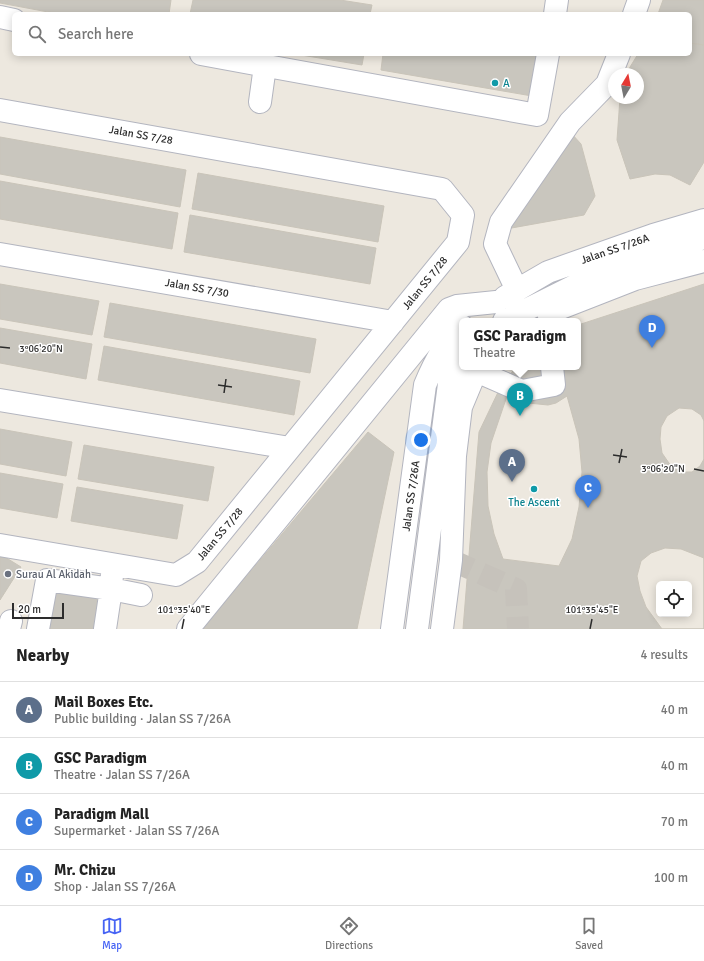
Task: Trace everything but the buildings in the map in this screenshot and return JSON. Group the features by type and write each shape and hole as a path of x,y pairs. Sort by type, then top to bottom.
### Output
{"street":[{"path":"555,12 557,0"},
{"path":"635,12 640,0"},
{"path":"0,17 12,20"},
{"path":"212,56 537,115 548,56"},
{"path":"517,290 495,244 501,222 570,122 607,84 618,56"},
{"path":"260,102 266,66"},
{"name":"Jalan SS 7/28","path":"0,110 442,190 463,215 458,242 197,562 176,575 0,545"},
{"name":"Jalan SS 7/26A","path":"500,312 517,290 548,272 653,235 704,220"},
{"name":"Jalan SS 7/26A","path":"478,318 500,312 616,265 704,238"},
{"name":"Jalan SS 7/30","path":"0,254 393,322"},
{"path":"538,318 635,279 704,261"},
{"path":"565,318 600,304 704,272"},
{"path":"188,629 345,434 449,309 457,306 500,312"},
{"name":"Jalan SS 7/26A","path":"392,629 420,431 425,385 434,363 452,335 459,329"},
{"name":"Jalan SS 7/26A","path":"417,629 449,384 459,361"},
{"path":"449,384 472,370"},
{"path":"442,629 451,560 454,456 461,407 474,370"},
{"path":"479,370 522,391 554,385 552,370"},
{"path":"0,400 290,448"},
{"path":"378,629 389,546 400,482 407,456 420,431"},
{"path":"427,556 451,560"},
{"path":"105,629 113,565"},
{"path":"38,629 47,580 141,595"}],"tunnel":[{"path":"451,560 516,589 518,629"}],"place":[{"name":"A","path":"495,83"},
{"name":"Mr. Chizu","path":"652,348"},
{"name":"GSC Paradigm","path":"520,416"},
{"name":"Mail Boxes Etc.","path":"512,482"},
{"name":"The Ascent","path":"534,489"},
{"name":"Paradigm Mall","path":"588,508"},
{"name":"Surau Al Akidah","path":"8,574"}]}
